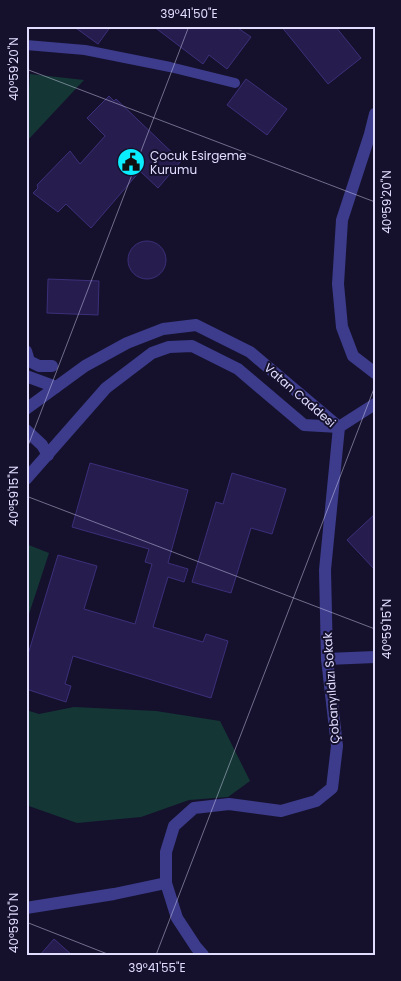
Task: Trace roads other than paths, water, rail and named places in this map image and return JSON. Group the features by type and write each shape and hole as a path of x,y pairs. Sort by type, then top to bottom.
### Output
{"street":[{"path":"375,114 342,220 338,284 342,327 353,356 375,373"},
{"name":"Vatan Caddesi","path":"26,409 85,366 126,343 163,329 196,325 250,352 339,427"},
{"name":"Vatan Caddesi","path":"26,479 106,388 152,353 169,347 192,346 238,369 304,425 339,427"},
{"path":"26,351 30,361 39,366 52,366"},
{"path":"26,376 56,387"},
{"path":"339,427 375,404"},
{"name":"Çobanyıldızı Sokak","path":"203,955 177,918 166,883 166,852 174,826 194,808 229,804 281,811 316,800 332,788 336,746 327,659 325,570 339,427"},
{"path":"26,430 42,445 48,455"},
{"path":"327,659 375,657"},
{"path":"26,908 114,894 166,883"}],"lane":[{"path":"26,45 85,50 170,67 235,83"}],"place":[{"name":"Çocuk Esirgeme Kurumu","path":"131,162"}]}
